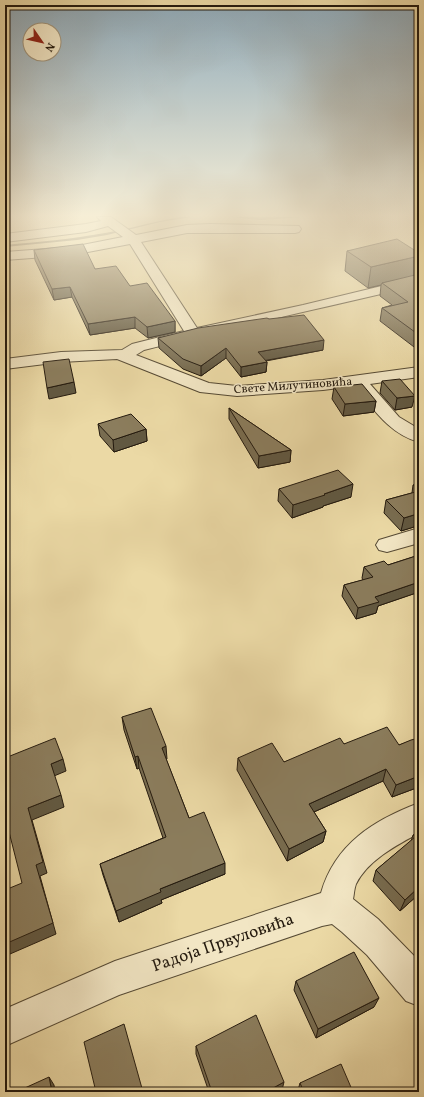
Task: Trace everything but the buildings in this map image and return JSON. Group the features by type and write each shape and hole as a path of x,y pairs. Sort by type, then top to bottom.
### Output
{"street":[{"path":"152,268 193,333"},
{"path":"124,356 138,347 193,333 303,309 419,280"},
{"name":"Свете Милутиновића","path":"5,364 75,356 111,354 124,356 182,380 206,388 237,391 267,390 359,381 419,372"},
{"path":"359,381 393,421 419,436"},
{"path":"387,545 419,535"},
{"path":"419,817 374,842 358,856 345,873 334,908 348,915 361,927 386,951 419,988"},
{"name":"Радоја Првуловића","path":"5,1028 115,979 322,909 334,908"}]}
